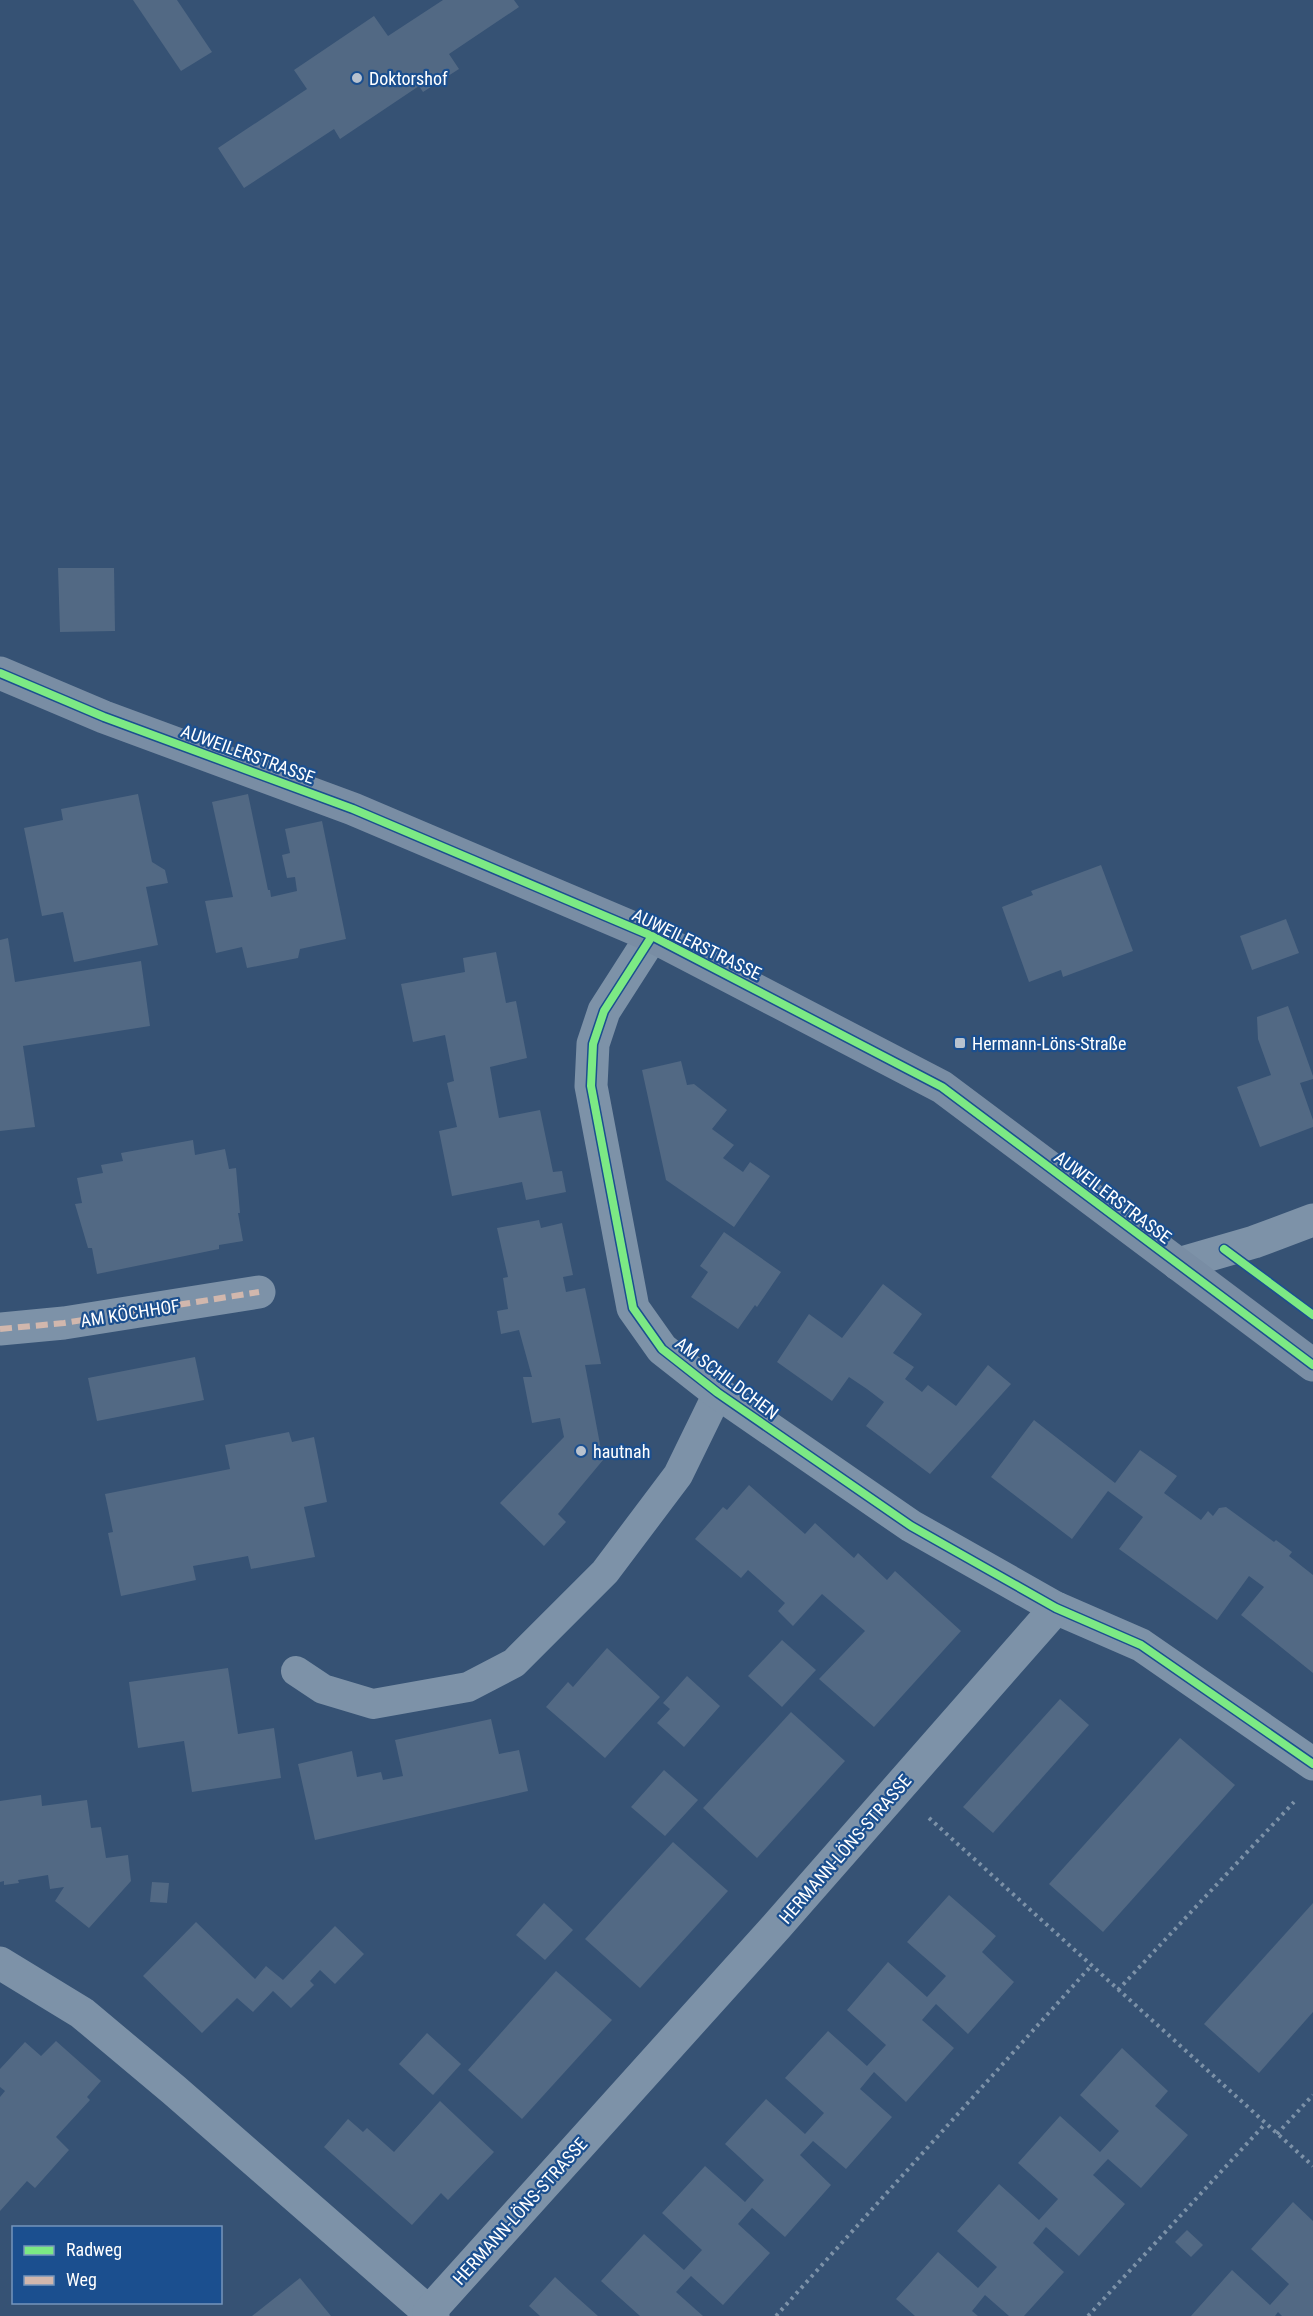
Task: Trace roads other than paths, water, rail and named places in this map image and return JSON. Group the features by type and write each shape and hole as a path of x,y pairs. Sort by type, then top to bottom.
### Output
{"street":[{"name":"AUWEILERSTRASSE","path":"0,673 104,717 353,809 652,936 942,1087 1313,1365"},
{"name":"AM SCHILDCHEN","path":"652,936 604,1011 593,1044 591,1086 633,1308 662,1349 718,1393 911,1526 1056,1608"},
{"path":"1178,1264 1254,1242 1313,1220"},
{"name":"AM KÖCHHOF","path":"0,1329 64,1323 259,1292"},
{"path":"1056,1608 1141,1645 1313,1764"},
{"name":"HERMANN-LÖNS-STRASSE","path":"0,1963 82,2013 431,2314 1056,1608"}],"lane":[{"name":"AM SCHILDCHEN","path":"296,1671 322,1689 373,1704 468,1687 514,1663 605,1572 678,1475 718,1393"}],"place":[{"name":"Doktorshof","path":"357,78"},
{"name":"Hermann-Löns-Straße","path":"960,1043"},
{"name":"hautnah","path":"581,1451"}]}
